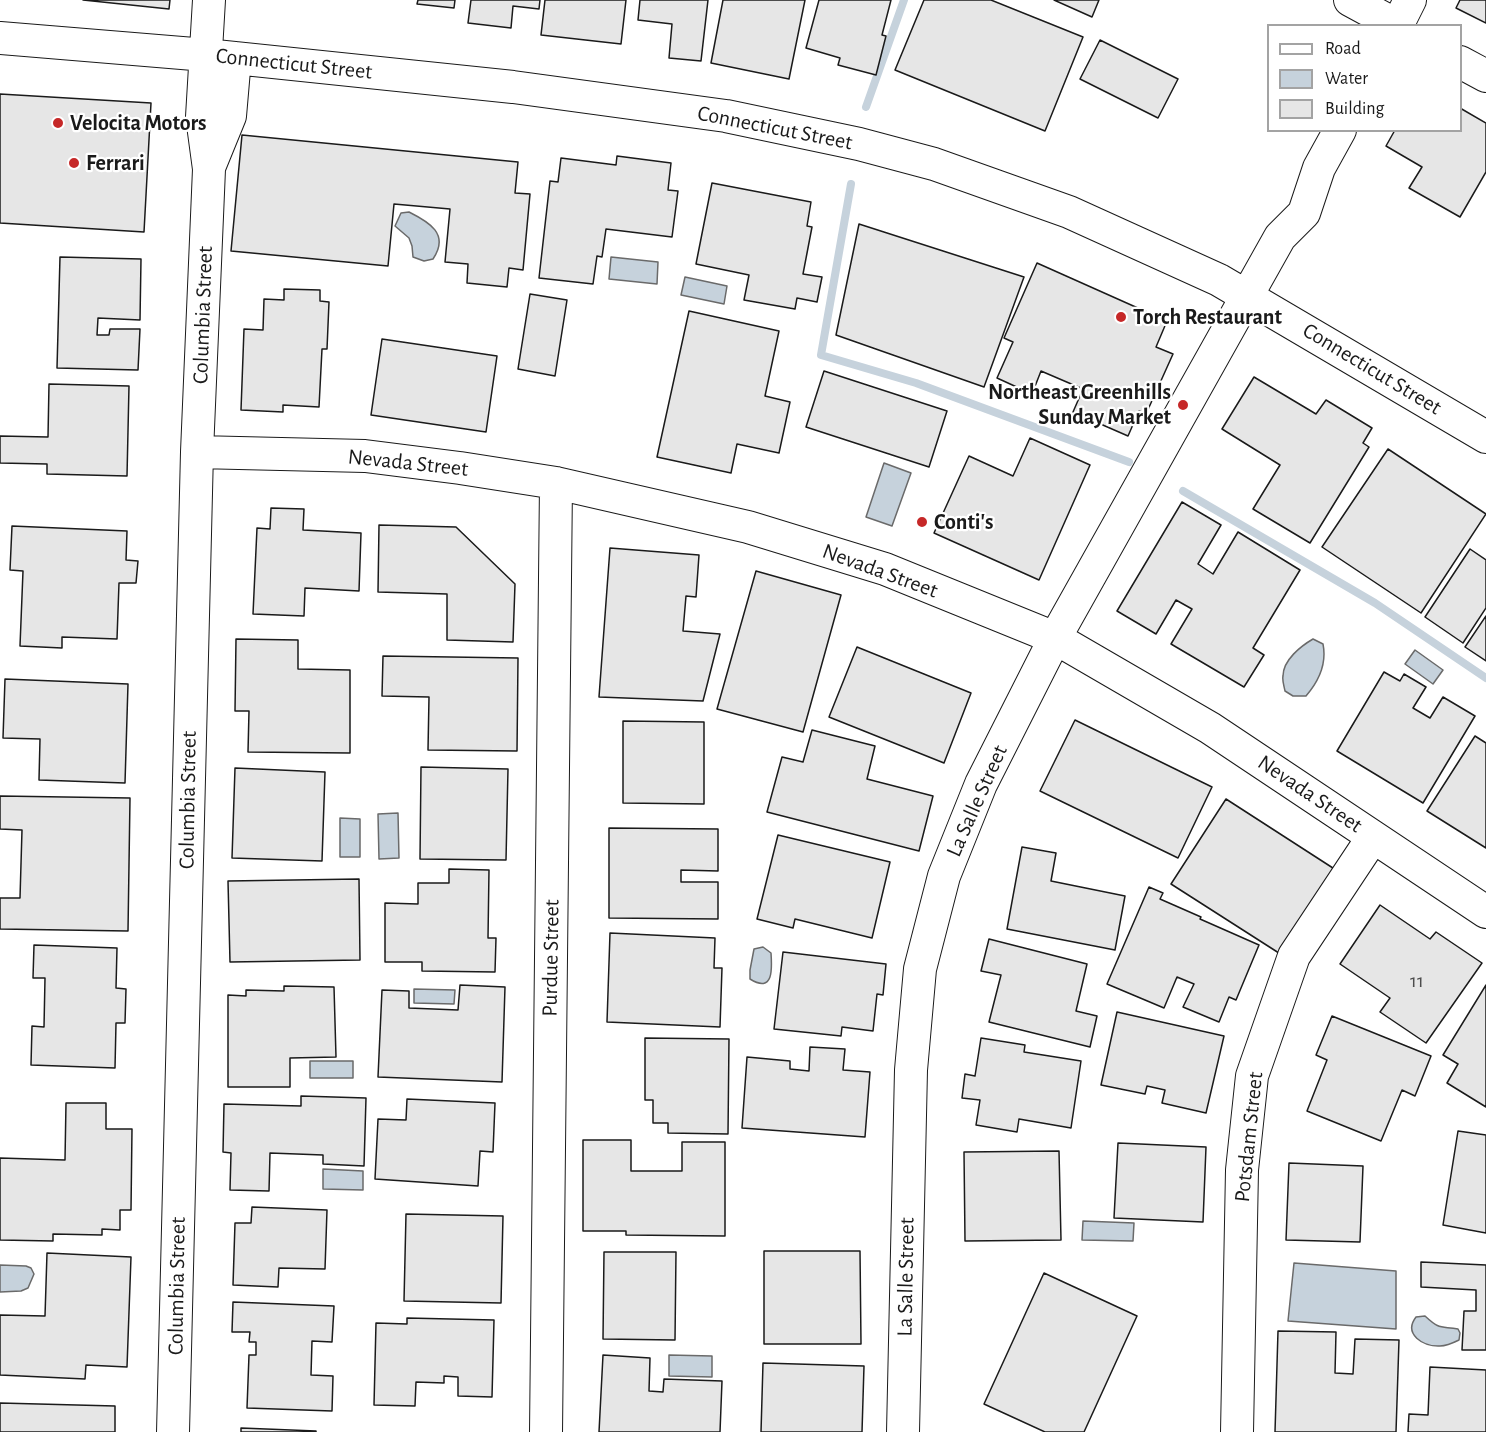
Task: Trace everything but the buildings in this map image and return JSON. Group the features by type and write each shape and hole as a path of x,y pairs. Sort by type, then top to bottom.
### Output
{"street":[{"name":"Columbia Street","path":"173,1432 197,452 209,169 202,117 220,57 209,0"},
{"path":"1350,0 1395,24"},
{"path":"1398,24 1410,0"},
{"name":"Connecticut Street","path":"0,38 220,57 513,87 726,116 859,144 934,164 1069,212 1219,280 1486,437"},
{"path":"1462,63 1486,76"},
{"name":"La Salle Street","path":"903,1432 911,1070 920,969 944,876 977,795 1055,639 1280,237 1304,213 1319,168 1339,132"},
{"name":"Nevada Street","path":"197,452 366,456 556,483 748,527 885,569 1055,639 1210,728 1486,912"},
{"name":"Purdue Street","path":"546,1432 556,483"},
{"name":"Potsdam Street","path":"1237,1432 1242,1170 1252,1076 1294,956 1373,837"}],"water":[{"path":"409,212 424,220 435,230 439,243 433,259 424,261 413,257 409,238 395,226 401,213"},
{"path":"611,257 658,262 657,284 609,279"},
{"path":"685,277 727,286 724,304 681,295"},
{"path":"884,463 911,473 892,526 866,517"},
{"path":"1313,639 1323,644 1324,658 1321,672 1306,696 1293,696 1285,691 1283,679 1286,664 1303,645"},
{"path":"1415,650 1443,670 1433,684 1405,664"},
{"path":"398,813 399,858 379,859 378,814"},
{"path":"340,818 360,819 360,857 340,857"},
{"path":"763,947 771,953 772,966 767,981 758,983 750,979 750,970 754,949"},
{"path":"414,989 455,990 454,1004 414,1003"},
{"path":"310,1061 353,1061 353,1078 310,1078"},
{"path":"323,1169 363,1171 363,1190 323,1189"},
{"path":"1083,1221 1134,1223 1133,1241 1082,1240"},
{"path":"1294,1263 1396,1271 1396,1329 1288,1321"},
{"path":"0,1265 31,1268 34,1274 28,1288 21,1291 0,1292"},
{"path":"1425,1316 1434,1324 1458,1329 1459,1340 1440,1346 1422,1342 1413,1334 1412,1329 1416,1317"},
{"path":"669,1355 712,1356 712,1377 669,1376"}],"waterway":[{"path":"866,107 904,0"},
{"path":"851,184 821,355 916,383 1129,462"},
{"path":"1183,491 1375,603 1486,678"}],"place":[{"name":"Velocita Motors","path":"58,123"},
{"name":"Ferrari","path":"74,163"},
{"name":"Torch Restaurant","path":"1121,317"},
{"name":"Northeast Greenhills Sunday Market","path":"1183,405"},
{"name":"Conti's","path":"922,522"}]}
